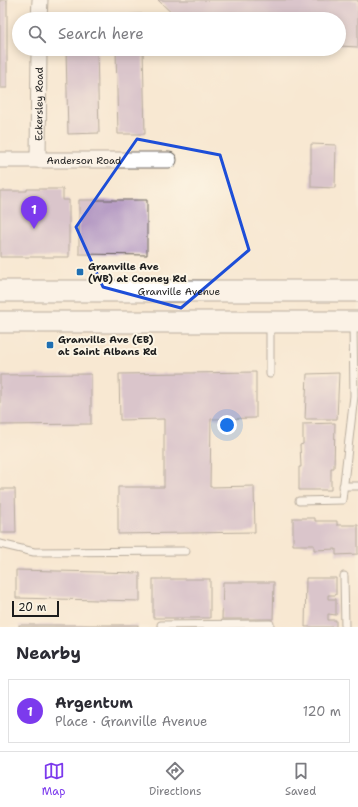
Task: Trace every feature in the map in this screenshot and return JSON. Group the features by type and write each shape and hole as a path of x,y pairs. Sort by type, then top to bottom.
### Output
{"main road":[{"name":"Granville Avenue","path":"0,291 358,291"},
{"path":"0,322 356,322"}],"street":[{"path":"39,12 40,0"},
{"name":"Eckersley Road","path":"38,160 39,56"},
{"name":"Anderson Road","path":"0,160 169,160"}],"lane":[{"path":"270,322 270,374"},
{"path":"299,501 342,500 354,396 356,322"},
{"path":"343,486 358,486"},
{"path":"0,544 34,552 186,551"},
{"path":"344,576 345,627"},
{"path":"161,625 209,626 270,624"}],"highlighted area":[{"path":"137,139 220,155 249,250 181,308 103,287 76,227"}],"building":[{"path":"0,0 7,0 7,88 0,88"},
{"path":"158,0 358,0 358,47 346,46 346,12 171,12"},
{"path":"66,56 97,56 99,133 68,134"},
{"path":"116,56 143,56 145,134 118,134"},
{"path":"311,144 336,145 335,188 311,187"},
{"path":"27,189 63,189 63,200 69,200 69,257 0,257 0,191 27,191"},
{"path":"79,200 147,200 147,255 79,254"},
{"path":"256,372 256,418 211,419 210,487 254,486 255,532 118,534 118,487 164,487 164,419 120,420 119,374"},
{"path":"339,373 337,419 305,419 307,374"},
{"path":"91,374 91,424 0,425 0,375"},
{"path":"335,423 334,468 331,468 331,490 299,490 299,467 301,467 300,445 303,444 303,424"},
{"path":"0,489 15,489 16,533 0,533"},
{"path":"293,518 315,518 315,521 337,521 337,525 358,525 358,554 336,555 336,549 314,550 314,545 293,545"},
{"path":"16,570 140,573 140,601 16,598"},
{"path":"306,578 336,578 336,595 328,595 328,599 336,599 336,615 328,614 328,620 336,620 336,627 305,627"},
{"path":"153,579 210,579 210,618 153,618"},
{"path":"223,582 274,582 273,619 222,619"},
{"path":"19,625 138,625 138,627 19,627"}],"place":[{"name":"Argentum","path":"34,229"},
{"name":"Granville Ave (WB) at Cooney Rd","path":"80,272"},
{"name":"Granville Ave (EB) at Saint Albans Rd","path":"50,345"}]}
